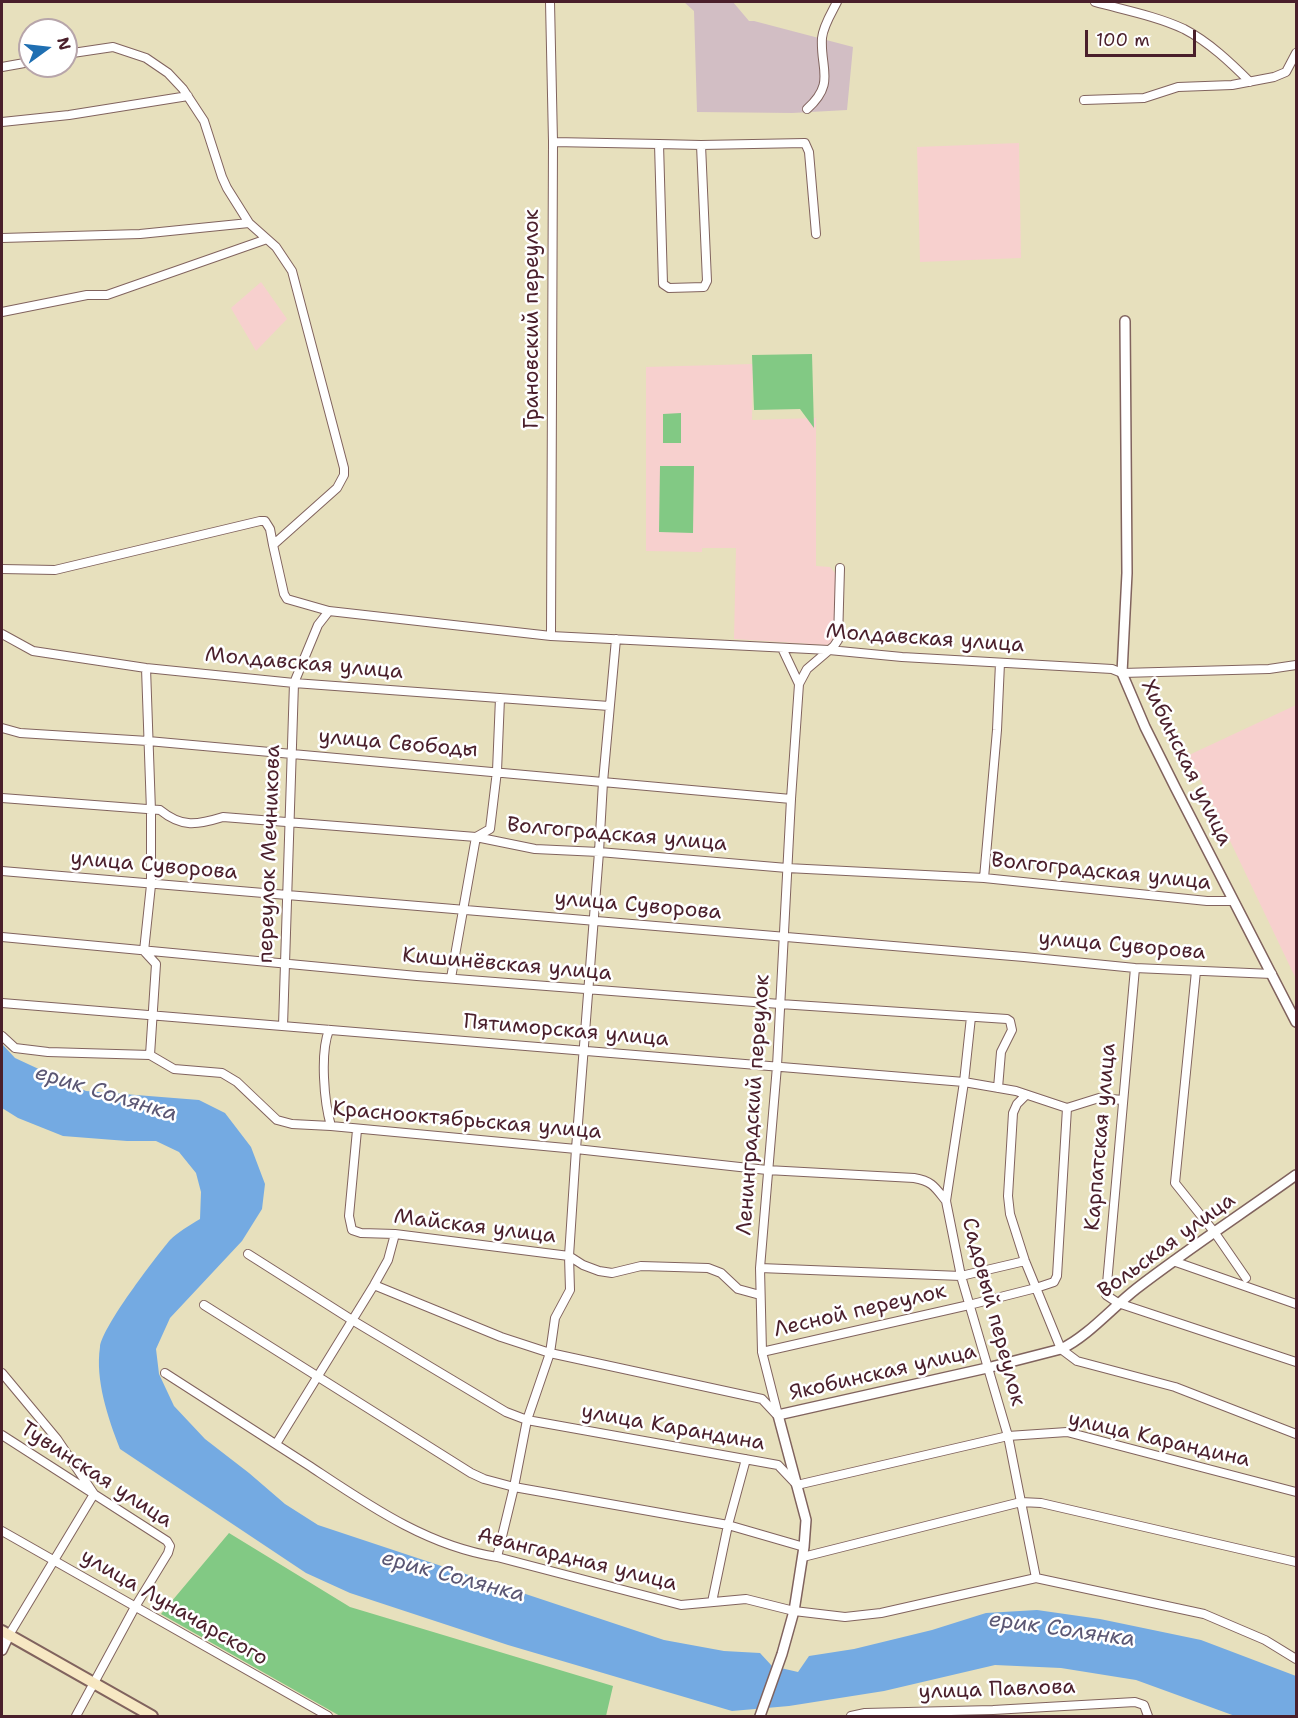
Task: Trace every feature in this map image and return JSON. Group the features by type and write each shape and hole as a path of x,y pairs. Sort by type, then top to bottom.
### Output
{"main road":[{"path":"5,1633 152,1716"}],"street":[{"name":"Грановский переулок","path":"550,2 553,142 550,636"},
{"path":"807,109 817,101 824,88 825,63 822,37 837,2"},
{"path":"1095,2 1164,21 1186,30 1227,59 1250,82"},
{"path":"78,52 113,47 146,58 168,74 188,96 204,121 222,177 249,223 276,247 292,271 344,475 337,488 273,545"},
{"path":"1084,100 1144,98 1184,86 1232,85 1250,82 1286,72 1296,52"},
{"path":"2,67 18,64"},
{"path":"2,122 69,115 188,96"},
{"path":"553,142 701,145 805,143 809,152 816,234"},
{"path":"659,144 662,281 664,286 669,288 702,287 707,284 701,145"},
{"path":"2,238 140,234 249,223"},
{"path":"2,312 87,295 107,295 267,239"},
{"name":"Хибинская улица","path":"1125,321 1127,573 1122,673 1145,727 1296,1022"},
{"path":"2,569 55,570 260,521 265,521 270,529 273,545"},
{"name":"Молдавская улица","path":"273,545 285,597 290,601 329,611 550,636 829,650 1112,669 1122,673 1269,669 1296,665"},
{"path":"799,684 807,669 838,640 840,568"},
{"path":"294,683 318,625 329,611"},
{"name":"Молдавская улица","path":"2,634 33,651 146,668 294,683 609,706"},
{"path":"497,1557 527,1420 550,1353 555,1318 570,1290 569,1256 576,1149 616,639"},
{"path":"782,648 799,684"},
{"path":"984,878 997,730 1000,663"},
{"path":"146,668 151,885 144,951 156,964 150,1055"},
{"name":"переулок Мечникова","path":"283,1026 294,683"},
{"name":"Ленинградский переулок","path":"760,1716 782,1654 794,1611 804,1552 806,1520 762,1352 760,1295 767,1170 777,1066 790,799 799,684"},
{"path":"452,978 476,837 490,829 500,698"},
{"name":"улица Свободы","path":"2,728 20,733 292,753 790,799"},
{"name":"Волгоградская улица","path":"2,798 160,810 173,820 200,824 223,817 476,837 536,849 787,868 984,878 1207,901 1233,901"},
{"name":"улица Суворова","path":"2,871 1044,958 1135,968 1272,974"},
{"name":"Кишинёвская улица","path":"2,937 589,990 1006,1019 1010,1021 1012,1030 1002,1052 998,1088"},
{"name":"Карпатская улица","path":"1118,1303 1106,1295 1135,968"},
{"path":"1196,971 1175,1184 1215,1233 1246,1278"},
{"name":"Пятиморская улица","path":"2,1003 964,1083 1016,1090 1067,1108"},
{"name":"Садовый переулок","path":"971,1017 964,1083 946,1201 961,1276 1008,1436 1036,1578"},
{"path":"329,1030 325,1046 325,1105 330,1126"},
{"name":"Краснооктябрьская улица","path":"2,1036 15,1048 48,1052 150,1055 174,1069 207,1071 229,1077 283,1123 576,1149 767,1170 924,1180 932,1184 946,1201"},
{"path":"1026,1095 1017,1104 1013,1113 1008,1196 1010,1214 1025,1261 1061,1349 1077,1361 1175,1388 1296,1434"},
{"path":"1036,1288 1054,1282 1056,1279 1067,1108 1099,1098 1123,1100"},
{"name":"Майская улица","path":"357,1130 349,1216 352,1230 569,1256 583,1265 612,1273 641,1266 708,1268 721,1273 738,1289 760,1295"},
{"name":"Вольская улица","path":"1061,1349 1071,1344 1118,1303 1173,1261 1296,1174"},
{"path":"276,1444 374,1285 388,1260 395,1234"},
{"name":"улица Карандина","path":"248,1254 352,1320 506,1412 527,1420 778,1465 797,1485 1008,1436 1067,1432 1296,1492"},
{"path":"760,1269 961,1276 1025,1261"},
{"path":"1173,1261 1296,1304"},
{"name":"Якобинская улица","path":"374,1285 501,1337 550,1353 762,1399 778,1415 1061,1349"},
{"name":"Лесной переулок","path":"762,1352 1036,1288"},
{"path":"1118,1303 1296,1362"},
{"path":"204,1305 471,1473 514,1487 728,1525 804,1552 1021,1502 1041,1503 1296,1562"},
{"path":"2,1373 57,1439 94,1494 5,1633 2,1650"},
{"name":"Авангардная улица","path":"165,1373 386,1516 452,1547 471,1553 497,1557 681,1605 746,1599 794,1611 845,1617 881,1613 1036,1578 1204,1614 1265,1640 1296,1659"},
{"name":"Тувинская улица","path":"2,1435 167,1540 170,1546 168,1553 135,1607"},
{"path":"712,1602 728,1525 746,1459"},
{"name":"улица Луначарского","path":"2,1531 328,1716"},
{"path":"76,1716 135,1607"},
{"name":"улица Павлова","path":"851,1716 865,1713 993,1713 1135,1702 1144,1705 1148,1716"}],"shaded area":[{"path":"684,2 733,2 749,21 853,47 847,110 792,113 697,112 694,11"},
{"path":"1019,143 1021,258 920,262 917,147"},
{"path":"261,282 287,319 256,351 231,308"},
{"path":"753,364 752,420 816,418 816,566 830,567 835,573 835,632 831,643 826,645 734,639 736,548 702,548 702,552 646,551 646,367"},
{"path":"1296,705 1296,979 1189,755"}],"green space":[{"path":"812,354 814,428 800,409 754,410 752,355"},
{"path":"681,413 681,443 663,443 663,414"},
{"path":"660,466 694,466 693,533 659,532"},
{"path":"229,1533 350,1607 613,1686 606,1716 340,1716 161,1614"}],"water":[{"name":"ерик Солянка","path":"2,1044 15,1058 86,1091 199,1100 225,1113 251,1147 265,1184 262,1209 242,1241 170,1318 156,1349 159,1374 174,1406 205,1439 285,1504 318,1525 664,1640 724,1651 760,1653 772,1666 798,1672 809,1656 854,1649 932,1630 986,1613 1037,1610 1100,1619 1201,1640 1296,1676 1296,1716 1235,1716 1136,1680 1061,1668 995,1665 884,1691 789,1706 732,1711 508,1645 350,1593 306,1573 120,1449 107,1412 99,1372 100,1347 103,1337 130,1293 170,1240 200,1219 201,1192 196,1173 179,1152 156,1141 63,1136 18,1118 2,1108"}]}
